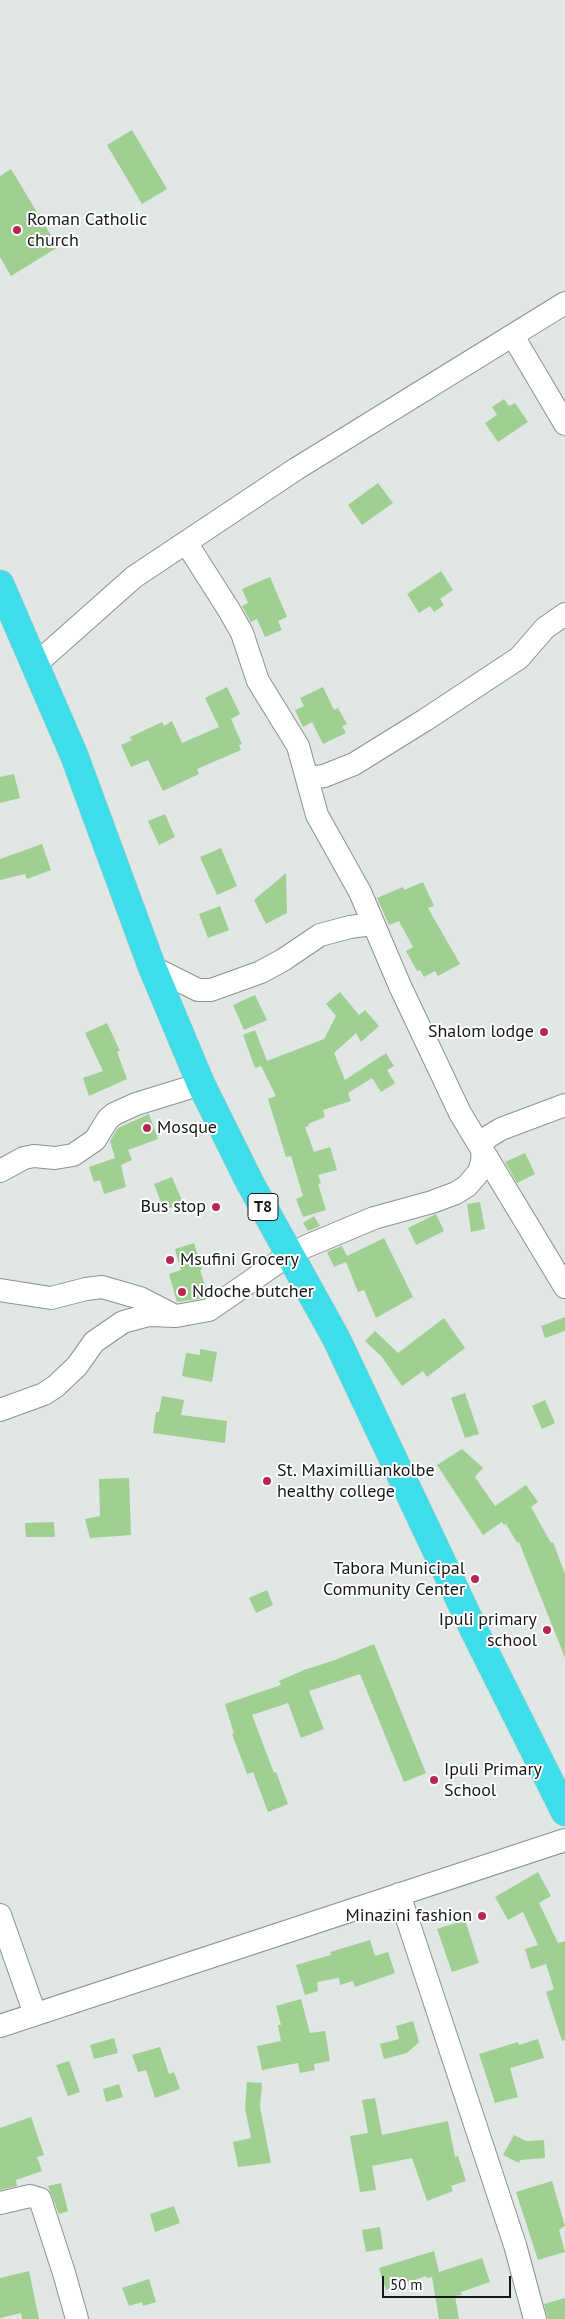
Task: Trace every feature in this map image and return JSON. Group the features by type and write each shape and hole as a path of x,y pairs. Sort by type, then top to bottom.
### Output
{"highway":[{"name":"T8","path":"0,584 74,755 152,966 201,1084 250,1183 336,1338 474,1630 565,1812"}],"street":[{"path":"36,664 134,578 296,469 565,303"},
{"path":"513,336 565,424"},
{"path":"187,544 242,633 258,681 298,746 317,815 360,892 372,924 450,1094 565,1287"},
{"path":"308,778 324,776 354,764 425,720 519,658 545,628 565,614"},
{"path":"152,966 198,990 211,990 261,972 283,960 320,935 350,927 372,924"},
{"path":"0,1171 24,1158 34,1156 55,1158 73,1154 96,1140 108,1119 114,1114 136,1104 201,1084"},
{"path":"1,1406 44,1394 56,1386 77,1366 94,1342 124,1322 149,1316 194,1315 209,1310 290,1254 366,1220 399,1209 432,1202 456,1192 467,1186 479,1172 485,1140 501,1129 565,1105"},
{"path":"0,1290 51,1298 102,1287 140,1298 176,1316"},
{"path":"0,2026 565,1840"},
{"path":"400,1894 515,2245 535,2319"},
{"path":"0,1915 35,2014"},
{"path":"0,2204 30,2196 40,2199 77,2319"}],"building":[{"path":"132,130 167,189 142,204 107,145"},
{"path":"11,169 58,247 11,276 0,257 0,176"},
{"path":"504,399 509,406 515,403 528,422 498,442 485,423 497,415 492,407"},
{"path":"378,483 393,503 362,525 348,505"},
{"path":"441,571 453,590 440,599 444,605 434,612 430,606 419,613 407,594"},
{"path":"270,577 287,617 278,621 282,630 265,637 257,619 251,622 242,606 248,603 242,589"},
{"path":"227,687 240,714 231,719 242,744 239,745 241,750 197,769 199,774 163,791 148,760 131,767 121,745 132,740 130,737 162,722 164,726 172,721 182,743 219,727 205,698"},
{"path":"323,687 334,710 338,708 347,724 342,726 346,733 323,744 312,722 303,727 295,710 304,706 300,698"},
{"path":"14,774 20,798 0,803 0,777"},
{"path":"165,814 175,837 159,845 148,821"},
{"path":"42,844 51,870 27,879 25,874 0,880 0,859"},
{"path":"221,848 237,886 217,895 200,857"},
{"path":"286,873 287,913 266,924 254,900"},
{"path":"423,882 434,906 428,908 460,964 438,976 435,971 424,977 420,970 417,971 406,951 413,947 399,921 389,925 377,898 403,887 404,890"},
{"path":"220,906 229,930 208,938 199,914"},
{"path":"340,992 359,1015 365,1010 379,1026 361,1042 356,1033 334,1053 345,1080 386,1053 394,1066 387,1070 395,1083 381,1092 372,1078 348,1093 351,1101 323,1110 325,1117 305,1127 314,1152 330,1147 337,1170 318,1175 321,1183 318,1184 326,1210 303,1217 296,1199 303,1196 291,1156 286,1157 268,1099 276,1096 261,1066 255,1068 243,1035 255,1030 267,1061 324,1039 336,1016 326,1004"},
{"path":"255,995 267,1020 244,1030 233,1005"},
{"path":"107,1023 120,1051 117,1052 127,1079 89,1096 83,1078 103,1071 85,1033"},
{"path":"149,1114 158,1139 128,1150 132,1160 121,1165 126,1187 104,1194 100,1180 94,1182 89,1167 115,1158 110,1141 118,1128"},
{"path":"525,1153 535,1174 517,1183 505,1162"},
{"path":"172,1177 183,1203 164,1210 154,1184"},
{"path":"480,1202 485,1229 471,1232 467,1204"},
{"path":"436,1214 444,1231 416,1245 408,1228"},
{"path":"314,1216 320,1226 308,1231 303,1223"},
{"path":"384,1238 413,1297 376,1318 364,1290 358,1292 346,1262 334,1267 327,1252 342,1246 347,1256"},
{"path":"194,1243 208,1294 204,1298 177,1302 169,1274 181,1270 175,1249"},
{"path":"565,1317 565,1331 545,1338 541,1326"},
{"path":"444,1318 465,1348 427,1377 423,1371 402,1386 382,1357 365,1341 375,1331 398,1353"},
{"path":"200,1349 217,1352 212,1382 182,1376 186,1353 200,1355"},
{"path":"465,1393 479,1434 465,1438 451,1398"},
{"path":"162,1396 184,1400 181,1415 227,1421 225,1443 153,1433 156,1412 159,1412"},
{"path":"545,1400 555,1423 542,1429 532,1406"},
{"path":"462,1449 483,1468 475,1477 495,1506 526,1485 538,1502 531,1507 551,1543 553,1542 565,1574 565,1658 519,1542 517,1543 506,1524 504,1525 502,1522 483,1535 437,1465"},
{"path":"129,1478 131,1535 90,1538 85,1519 100,1516 99,1479"},
{"path":"54,1522 55,1537 26,1537 25,1523"},
{"path":"267,1590 273,1605 256,1613 249,1598"},
{"path":"374,1644 426,1773 404,1782 360,1674 309,1691 324,1729 301,1738 288,1703 252,1715 288,1804 268,1812 253,1772 247,1774 232,1734 234,1734 225,1704 281,1685 279,1681"},
{"path":"538,1872 551,1896 539,1903 558,1943 565,1941 565,2040 562,2041 546,1992 554,1989 546,1964 531,1969 525,1949 538,1945 523,1912 508,1920 495,1897"},
{"path":"465,1920 479,1963 452,1972 437,1929"},
{"path":"370,1940 375,1956 388,1952 395,1973 355,1987 353,1981 340,1985 339,1978 317,1982 318,1991 305,1995 296,1965 331,1955 330,1952"},
{"path":"301,1999 310,2033 325,2031 330,2061 314,2064 315,2070 300,2073 298,2063 262,2070 257,2046 281,2041 278,2025 281,2025 276,2006"},
{"path":"413,2021 419,2042 407,2053 384,2059 380,2044 399,2039 396,2026"},
{"path":"114,2038 118,2053 94,2059 90,2045"},
{"path":"538,2039 544,2058 510,2068 518,2097 495,2103 479,2054 518,2042 519,2045"},
{"path":"160,2047 169,2074 174,2072 180,2089 155,2098 146,2070 138,2072 132,2055"},
{"path":"69,2061 80,2092 68,2096 56,2065"},
{"path":"247,2082 262,2083 260,2107 271,2163 238,2167 233,2142 251,2138 245,2108"},
{"path":"119,2084 123,2097 106,2102 103,2089"},
{"path":"375,2098 382,2135 448,2121 455,2157 458,2156 466,2181 451,2186 453,2191 427,2201 412,2158 372,2166 376,2190 360,2192 350,2136 368,2133 362,2100"},
{"path":"31,2117 44,2155 37,2157 42,2171 16,2180 17,2186 0,2190 0,2128"},
{"path":"514,2135 526,2141 544,2140 545,2158 520,2160 519,2163 503,2155"},
{"path":"552,2181 565,2226 559,2230 565,2252 538,2260 516,2192"},
{"path":"61,2183 68,2211 59,2214 48,2186"},
{"path":"174,2206 180,2223 155,2232 150,2214"},
{"path":"380,2227 383,2249 366,2252 362,2230"},
{"path":"434,2251 439,2272 482,2258 490,2282 461,2292 462,2295 455,2296 459,2319 439,2319 432,2277 427,2278 426,2276 386,2290 379,2268"},
{"path":"29,2271 39,2319 22,2319 21,2313 0,2318 0,2278"},
{"path":"149,2279 156,2302 143,2306 142,2302 129,2306 122,2288"},
{"path":"565,2298 565,2319 548,2319 544,2304"}],"place":[{"name":"Roman Catholic church","path":"17,230"},
{"name":"Shalom lodge","path":"544,1032"},
{"name":"Mosque","path":"147,1128"},
{"name":"Bus stop","path":"216,1207"},
{"name":"Msufini Grocery","path":"170,1260"},
{"name":"Ndoche butcher","path":"182,1292"},
{"name":"St. Maximilliankolbe healthy college","path":"267,1481"},
{"name":"Tabora Municipal Community Center","path":"475,1579"},
{"name":"Ipuli primary school","path":"547,1630"},
{"name":"Ipuli Primary School","path":"434,1780"},
{"name":"Minazini fashion","path":"482,1916"}]}
